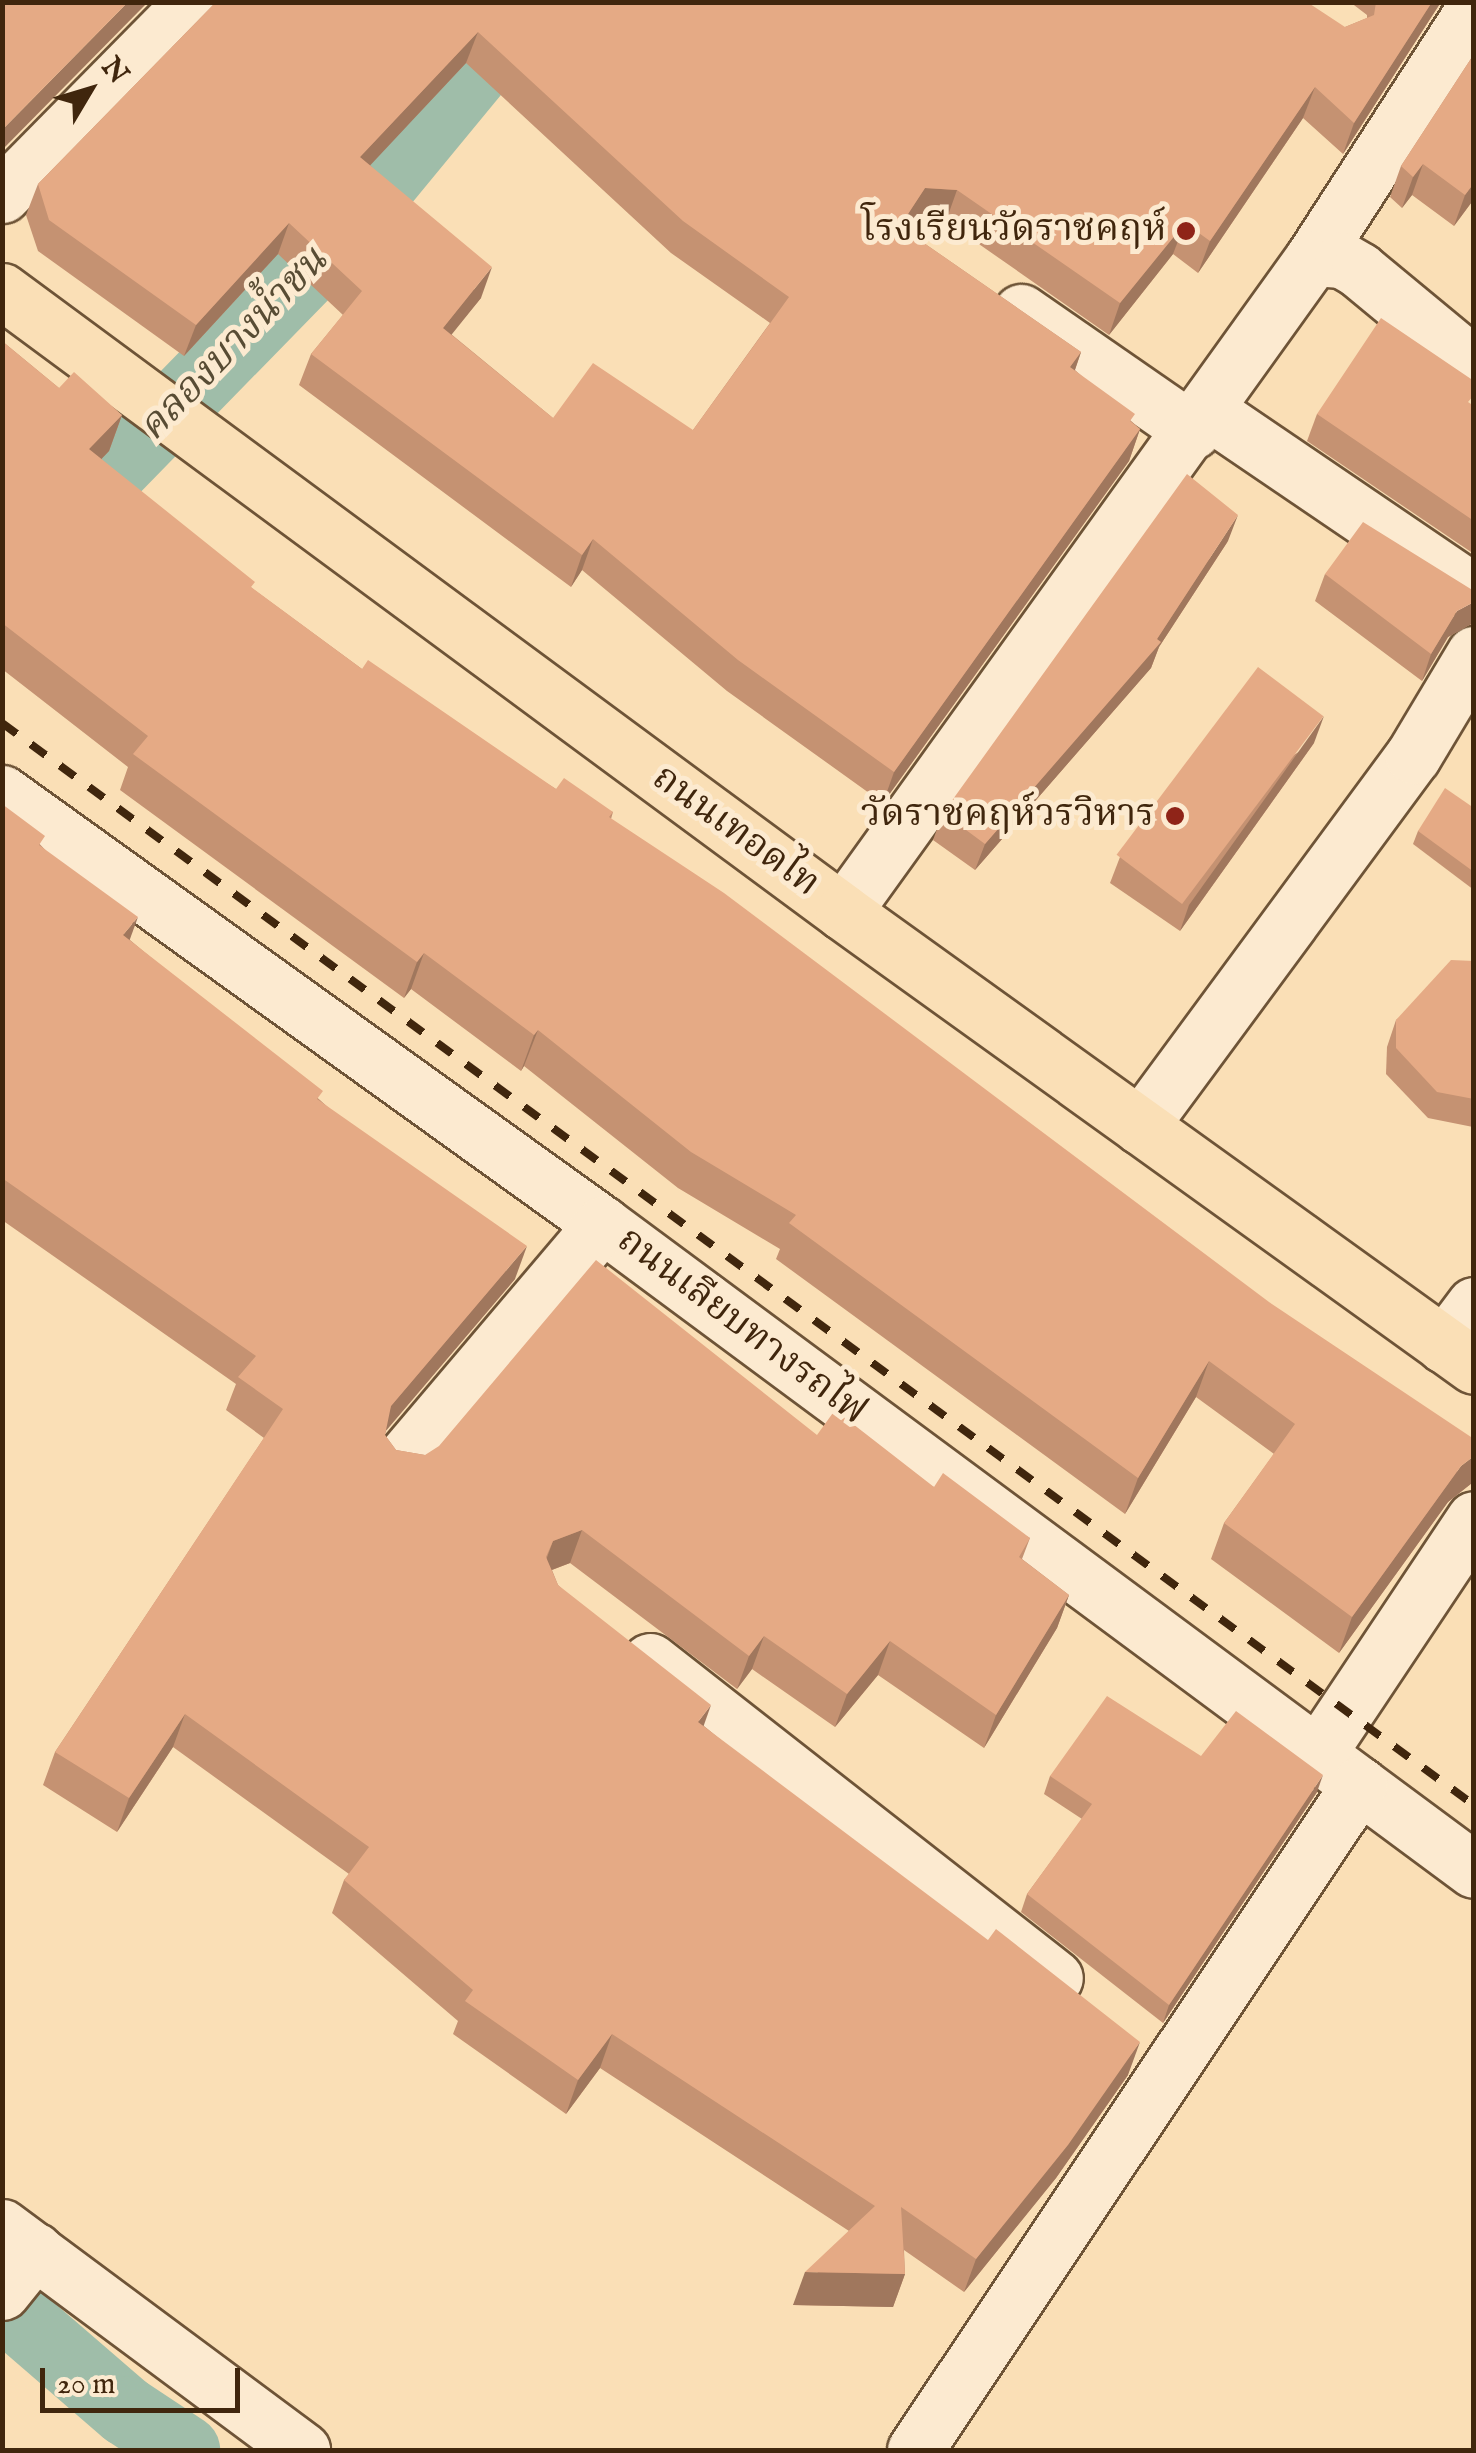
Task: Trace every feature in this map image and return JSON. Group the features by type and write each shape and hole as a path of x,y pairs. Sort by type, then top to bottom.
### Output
{"main road":[{"name":"ถนนเทอดไท","path":"2,291 144,392 198,436 843,912 1140,1126 1464,1339"}],"street":[{"path":"2,195 192,2"},
{"path":"843,912 1200,420 1312,258 1474,9"},
{"path":"1312,258 1342,260 1359,270 1474,365"},
{"path":"975,280 1474,592"},
{"path":"1140,1126 1412,756 1474,654"},
{"name":"ถนนเลียบทางรถไฟ","path":"2,794 602,1224 1474,1870"},
{"path":"403,1459 602,1224"},
{"path":"915,2450 1170,2068 1474,1519"},
{"path":"612,1631 1170,2068"},
{"path":"12,2264 302,2450"}],"building":[{"path":"2,2 128,2 2,130"},
{"path":"216,2 1307,2 1345,27 1374,15 1376,2 1432,2 1354,123 1315,87 1210,241 1185,223 1120,303 957,190 925,188 908,214 921,241 1081,352 1070,367 1135,414 1130,421 1140,429 894,772 738,660 593,539 582,555 311,354 362,291 289,223 196,325 49,220 38,184","holes":["478,32 683,221 789,297 693,430 593,363 553,418 443,328 492,267 360,157"]},
{"path":"1474,54 1474,183 1465,195 1423,164 1413,177 1401,166"},
{"path":"1381,318 1474,381 1474,395 1468,402 1474,406 1474,521 1317,414"},
{"path":"2,341 59,388 74,372 122,415 89,449 255,582 251,587 362,669 368,660 556,789 564,778 613,812 609,817 724,893 1269,1302 1474,1439 1474,1456 1461,1466 1352,1617 1224,1523 1295,1424 1209,1361 1138,1478 789,1223 796,1215 691,1152 538,1030 534,1035 424,953 417,962 133,754 148,736 2,623"},
{"path":"1187,474 1238,515 1157,639 1161,642 985,844 943,813"},
{"path":"1363,522 1474,591 1474,602 1457,611 1431,654 1325,574"},
{"path":"1258,667 1323,716 1182,904 1117,855"},
{"path":"1445,788 1474,808 1474,872 1418,831"},
{"path":"2,804 45,836 39,845 138,917 123,935 323,1091 317,1099 527,1246 391,1406 385,1435 396,1450 425,1455 439,1446 596,1260 817,1435 835,1410 934,1487 943,1473 1030,1538 1019,1557 1069,1595 996,1715 890,1641 847,1694 764,1636 749,1656 582,1530 553,1541 546,1557 558,1585 711,1705 698,1722 988,1940 996,1929 1140,2042 1068,2145 976,2259 901,2207 905,2274 805,2272 875,2206 612,2034 578,2080 465,2001 473,1990 344,1880 369,1847 185,1714 129,1798 55,1752 283,1409 238,1377 256,1356 2,1178"},
{"path":"1451,960 1474,961 1474,1099 1437,1092 1396,1048 1396,1020"},
{"path":"1107,1696 1201,1756 1236,1711 1323,1775 1169,2005 1027,1894 1092,1804 1050,1776"}],"waterway":[{"name":"คลองบางน้ำชน","path":"2,584 327,251 532,2"},
{"path":"2,2304 126,2411 185,2450"}],"railway":[{"path":"2,723 1474,1805"}],"place":[{"name":"โรงเรียนวัดราชคฤห์","path":"1186,231"},
{"name":"วัดราชคฤห์วรวิหาร","path":"1175,816"}]}
